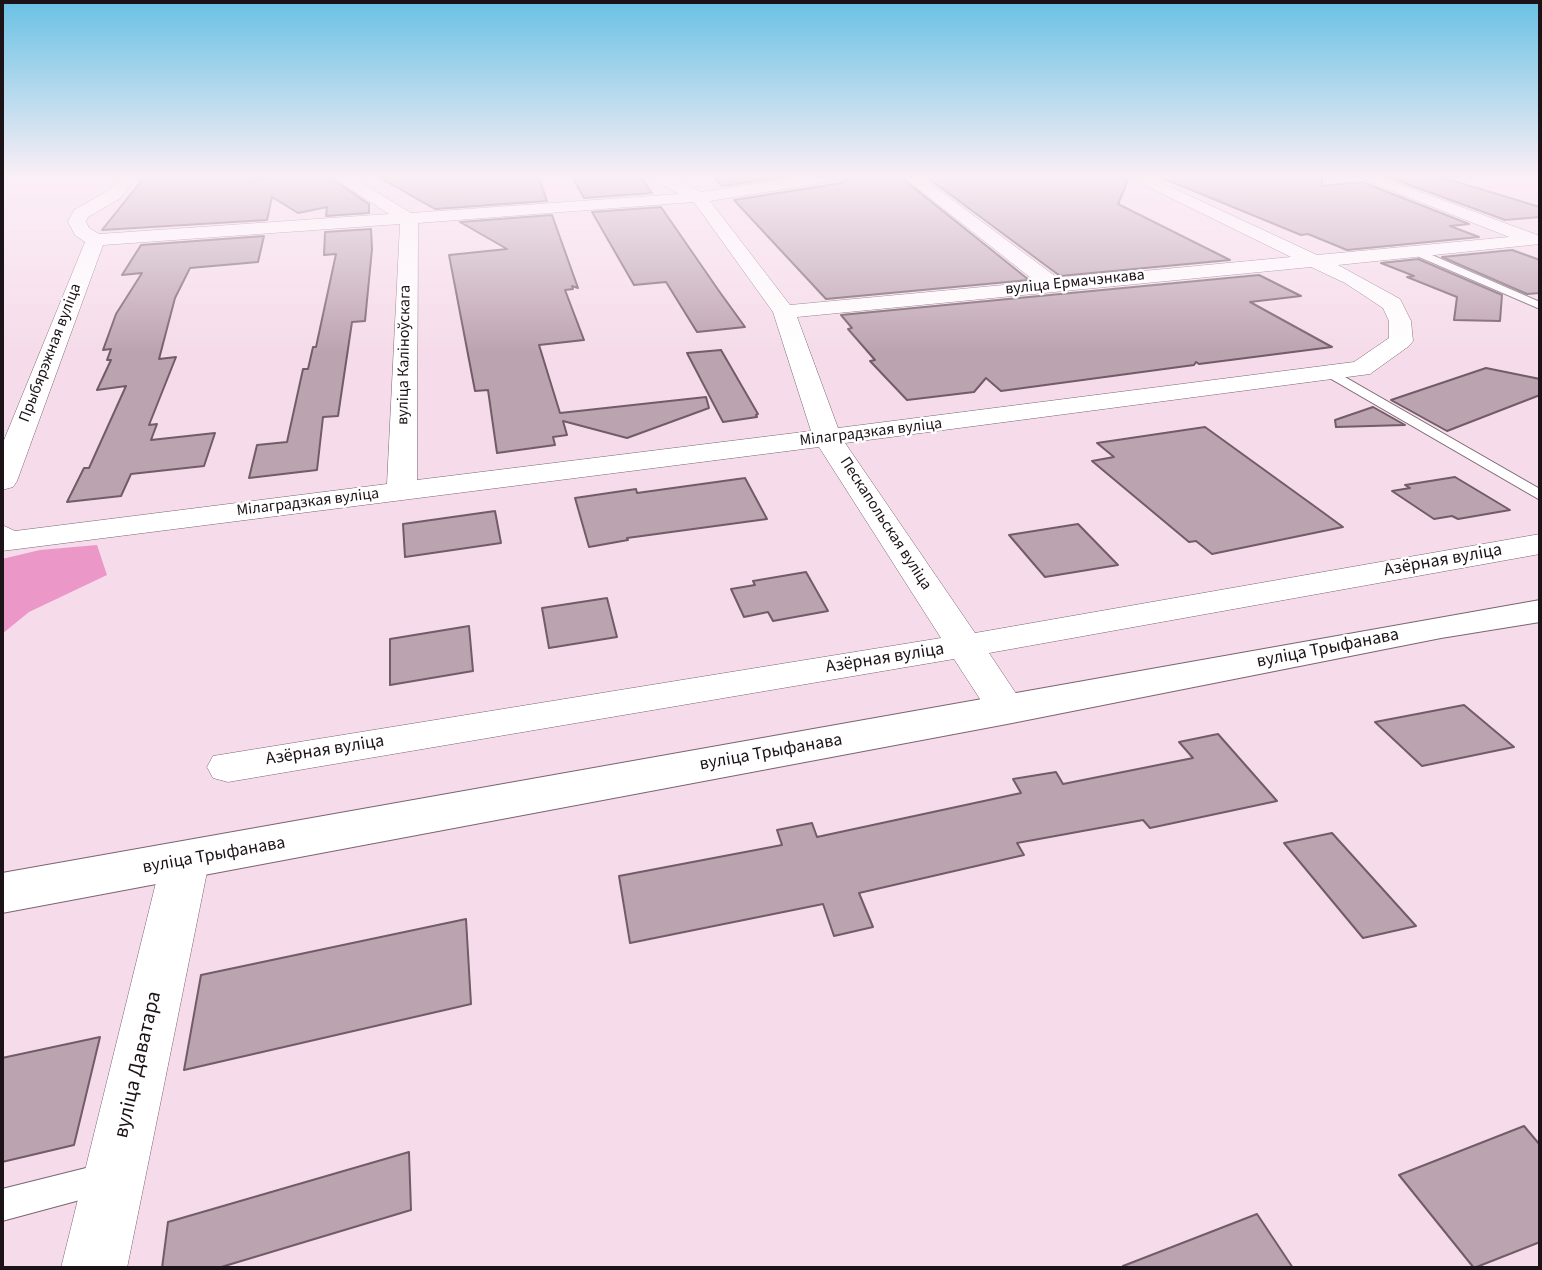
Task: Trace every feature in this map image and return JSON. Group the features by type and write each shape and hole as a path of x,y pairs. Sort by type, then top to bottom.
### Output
{"street":[{"path":"86,234 95,240 181,234"},
{"name":"вуліца Каліноўскага","path":"402,491 409,234"},
{"name":"Пескапольская вуліца","path":"726,234 783,312 828,439 1007,710"},
{"path":"987,234 1054,285"},
{"name":"Мілаградзкая вуліца","path":"4,538 828,439 1361,369 1401,341 1400,321 1392,304 1312,260 1258,234"},
{"path":"1519,234 1537,241"},
{"name":"Прыбярэжная вуліца","path":"2,481 95,240"},
{"name":"вуліца Ермачэнкава","path":"783,312 1414,250 1537,241"},
{"name":"Азёрная вуліца","path":"228,767 964,646 1540,544"},
{"name":"вуліца Трыфанава","path":"2,893 185,862 1441,627 1540,611"},
{"name":"вуліца Даватара","path":"94,1268 185,862"}],"lane":[{"path":"1414,250 1540,306"},
{"path":"1331,373 1540,495"},
{"path":"2,1205 114,1177"}],"shaded area":[{"path":"97,545 107,575 29,612 2,634 2,559 40,550"}],"building":[{"path":"325,234 371,234 365,321 352,322 338,416 323,417 317,470 249,478 257,445 287,442 303,369 308,369 313,347 316,347 336,254 324,255"},
{"path":"481,234 559,234 578,288 572,286 573,289 565,290 584,340 539,345 560,413 706,397 709,408 627,438 563,421 567,435 553,437 555,445 497,453 488,390 475,391 449,255 507,249"},
{"path":"605,234 680,234 745,327 697,332 666,282 634,285"},
{"path":"766,234 972,234 1029,280 826,299"},
{"path":"1004,234 1179,234 1230,260 1060,276"},
{"path":"1309,234 1472,234 1479,237 1347,250"},
{"path":"264,236 258,262 190,268 175,298 159,359 176,357 149,425 157,424 151,440 215,433 204,466 131,474 121,496 67,502 84,468 89,468 126,386 97,390 111,360 107,360 111,349 103,350 116,314 142,273 122,275 141,245"},
{"path":"1512,250 1540,260 1540,293 1527,294 1442,257"},
{"path":"1418,259 1502,295 1500,321 1454,320 1457,297 1407,277 1414,276 1381,263"},
{"path":"1259,275 1301,296 1250,302 1332,347 1199,364 1196,362 1194,365 1001,391 986,378 974,392 907,400 870,361 875,360 848,329 852,328 841,315"},
{"path":"721,350 758,414 757,417 723,422 687,353"},
{"path":"1486,368 1540,379 1540,395 1447,431 1391,400"},
{"path":"1373,407 1405,425 1336,427 1335,420"},
{"path":"1205,427 1343,527 1212,554 1196,541 1189,542 1092,461 1114,457 1097,443"},
{"path":"1455,477 1510,510 1458,519 1452,516 1434,519 1392,491 1410,488 1405,485"},
{"path":"745,478 767,519 627,538 628,540 589,547 575,498 636,489 637,493"},
{"path":"495,511 501,543 405,557 403,524"},
{"path":"1078,524 1118,565 1045,577 1009,535"},
{"path":"806,572 828,611 773,621 768,612 744,617 731,589 755,585 753,581"},
{"path":"607,598 617,637 549,648 542,608"},
{"path":"469,626 473,671 390,685 390,639"},
{"path":"1464,705 1514,747 1422,766 1375,722"},
{"path":"1218,734 1277,801 1150,828 1143,820 1017,843 1024,855 859,893 873,927 834,936 823,904 630,943 619,876 782,845 777,830 812,823 817,837 1021,793 1013,779 1056,772 1063,784 1193,758 1179,742"},
{"path":"1332,833 1416,926 1363,938 1284,843"},
{"path":"466,919 471,1004 184,1070 201,975"},
{"path":"100,1037 74,1145 2,1162 2,1058"},
{"path":"1524,1126 1540,1145 1540,1242 1474,1268 1399,1175"},
{"path":"409,1152 411,1210 218,1268 162,1268 168,1222"},
{"path":"1257,1214 1293,1268 1123,1266"}]}
